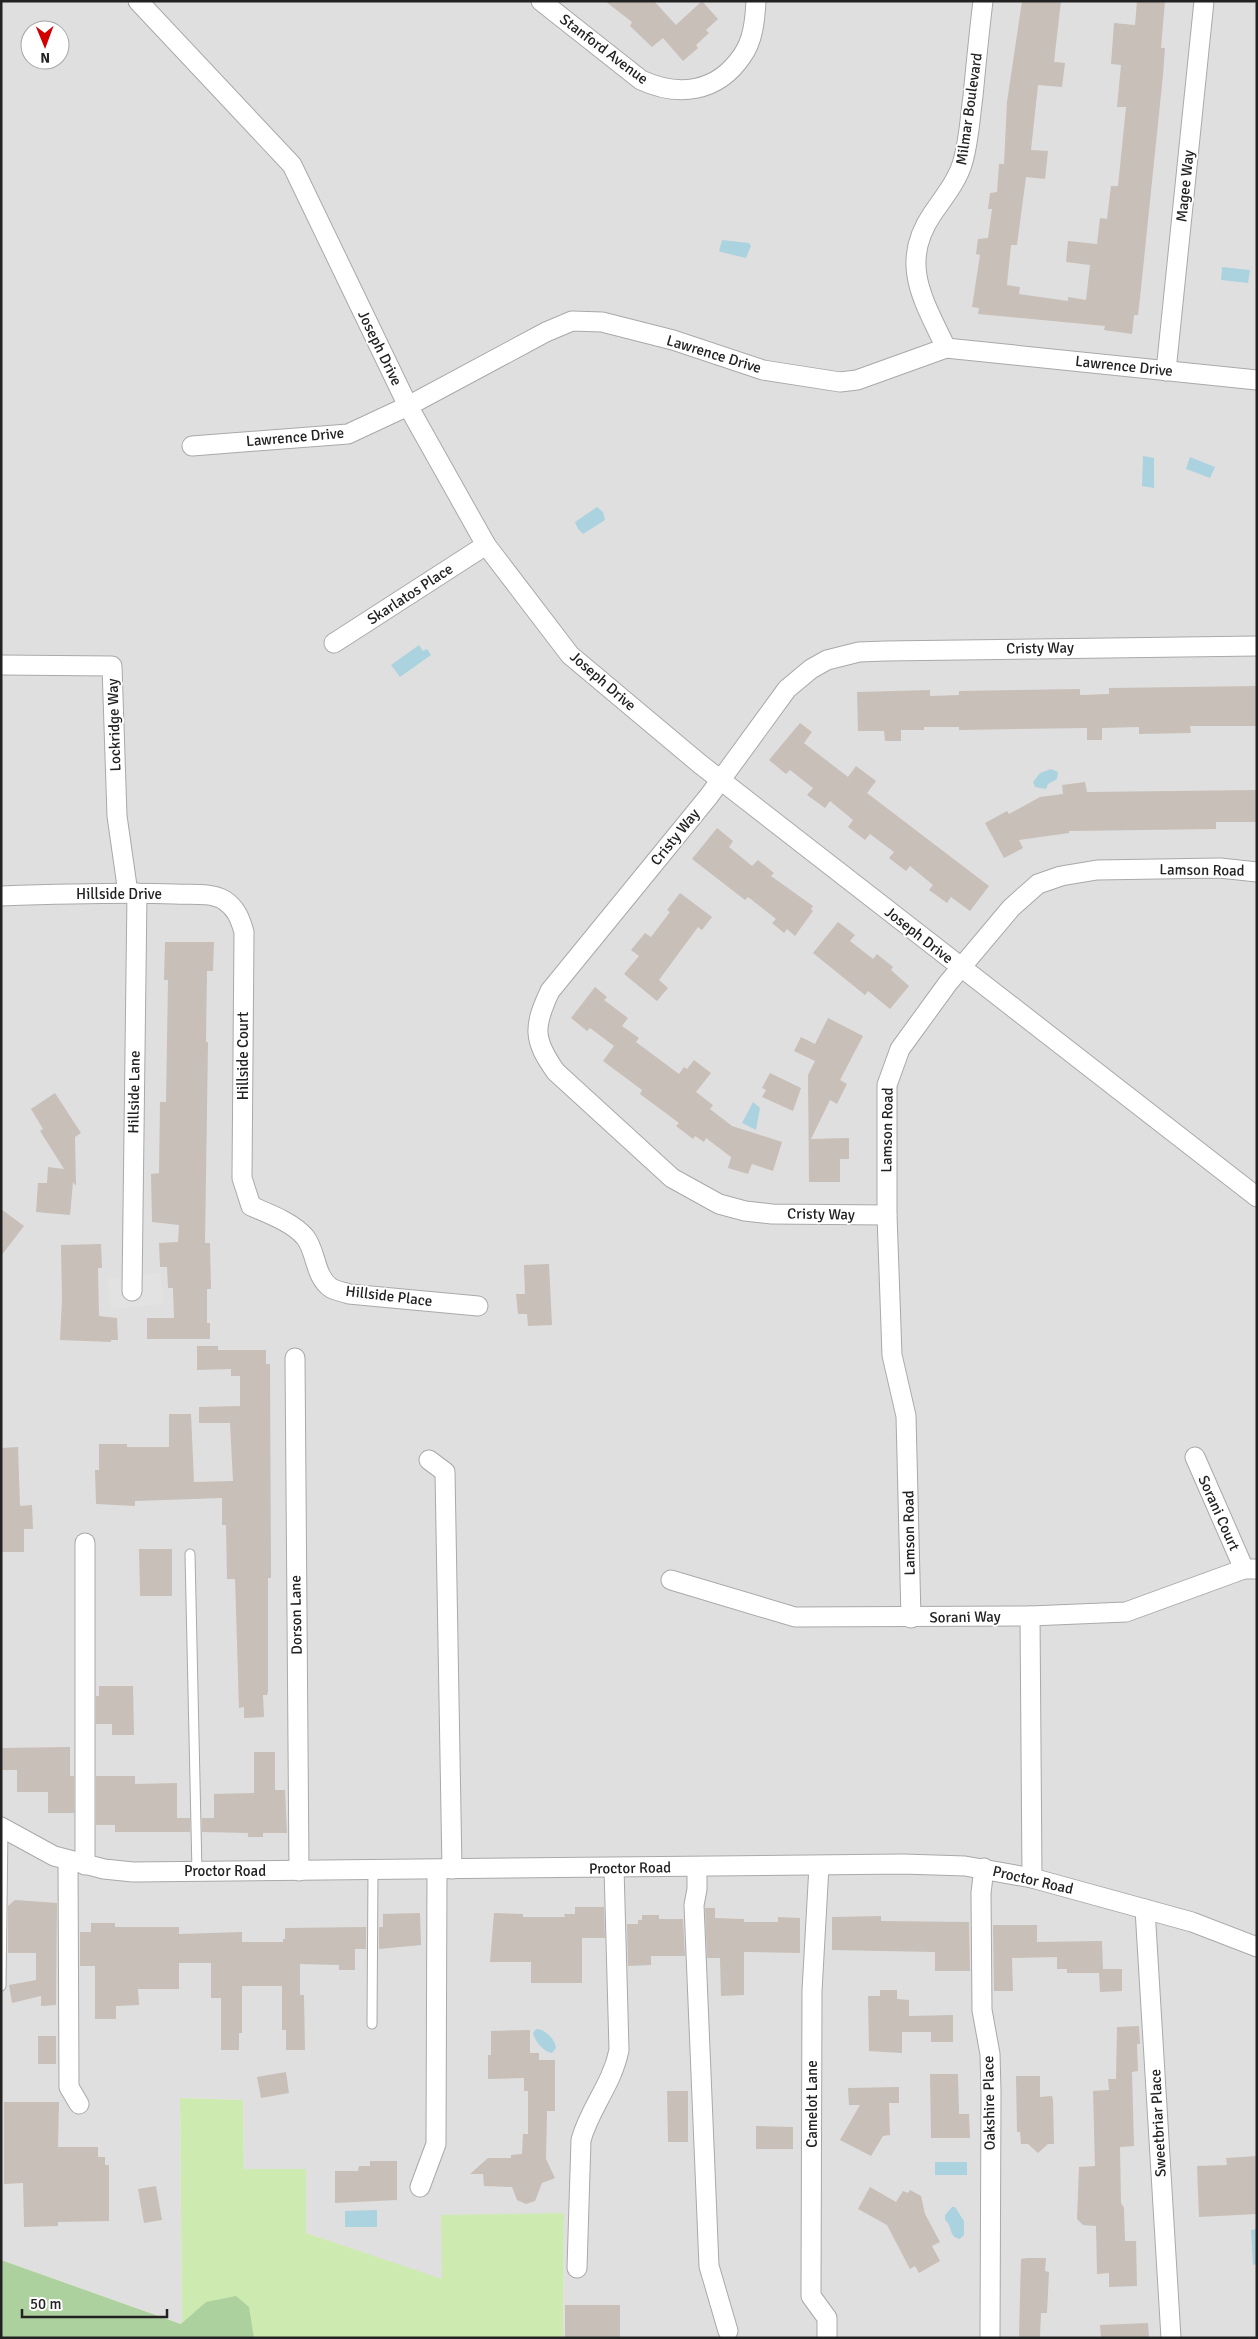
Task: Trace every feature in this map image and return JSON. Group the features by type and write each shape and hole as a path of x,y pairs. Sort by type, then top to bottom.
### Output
{"street":[{"name":"Joseph Drive","path":"138,1 292,165 408,406 486,545 570,655 721,780 1257,1197"},
{"name":"Stanford Avenue","path":"542,1 641,80 660,89 680,91 699,88 718,80 743,56 754,22 756,1"},
{"name":"Milmar Boulevard","path":"946,348 923,300 917,282 916,254 925,225 955,180 963,161 970,120 982,1"},
{"name":"Magee Way","path":"1166,371 1204,1"},
{"name":"Lawrence Drive","path":"192,446 348,434 408,406 546,332 572,321 602,322 673,340 763,370 840,382 857,380 946,348 1257,380"},
{"name":"Skarlatos Place","path":"334,643 486,545"},
{"name":"Cristy Way","path":"887,1215 745,1212 719,1204 672,1178 556,1072 542,1052 538,1034 539,1014 550,992 721,780 792,684 811,669 843,655 894,650 1257,646"},
{"name":"Lockridge Way","path":"1,665 112,666 117,816 133,893"},
{"name":"Lamson Road","path":"911,1618 906,1416 892,1355 887,1215 885,1107 887,1085 892,1066 900,1049 922,1017 961,968 1019,899 1038,884 1061,876 1096,870 1236,869 1257,872"},
{"name":"Hillside Drive","path":"1,896 133,893 209,896 222,899 233,907"},
{"name":"Hillside Lane","path":"132,1291 133,893"},
{"name":"Hillside Court","path":"233,907 240,918 244,932 242,1178 251,1206"},
{"name":"Hillside Place","path":"251,1206 281,1220 304,1237 314,1254 320,1275 331,1288 349,1294 478,1306"},
{"name":"Dorson Lane","path":"295,1358 299,1871"},
{"name":"Sorani Court","path":"1195,1457 1250,1569"},
{"path":"420,2187 436,2144 444,1870 445,1472 429,1460"},
{"path":"79,2104 69,2087 85,1543"},
{"name":"Sorani Way","path":"670,1580 795,1617 1030,1616 1126,1612 1250,1569"},
{"path":"1030,1616 1032,1878"},
{"name":"Proctor Road","path":"2,1827 29,1844 77,1863 133,1872 945,1865 984,1868 1032,1878 1145,1909 1217,1931 1257,1947"},
{"name":"Camelot Lane","path":"819,1866 812,1991 811,2296 827,2318 826,2338"},
{"path":"697,1867 697,1889 694,1905 708,2266 728,2331"},
{"path":"577,2268 582,2140 585,2125 611,2079 619,2050 614,1868"},
{"name":"Oakshire Place","path":"984,1868 981,1893 982,2010 990,2054 991,2092 990,2338"},
{"name":"Sweetbriar Place","path":"1145,1909 1172,2338"}],"lane":[{"path":"190,1554 197,1872"},
{"path":"1,1986 2,1827"},
{"path":"372,2024 373,1870"}],"shaded area":[{"path":"1,1 1257,1 1257,2338 563,2338 564,2213 443,2280 306,2233 306,2169 244,2170 243,2100 180,2098 182,2324 1,2260"},
{"path":"160,1273 163,1304 111,1309 108,1279"}],"green space":[{"path":"180,2098 243,2100 244,2169 306,2169 306,2233 442,2279 441,2215 564,2213 563,2338 254,2338 206,2302 182,2324"},
{"path":"1,2260 181,2324 206,2302 236,2296 249,2307 254,2338 1,2338"}],"water":[{"path":"722,240 749,243 751,246 746,258 719,251"},
{"path":"1222,267 1250,270 1248,283 1221,280"},
{"path":"1143,456 1154,458 1154,488 1142,486"},
{"path":"1190,457 1215,467 1210,478 1186,469"},
{"path":"597,507 603,512 605,520 583,534 575,522"},
{"path":"419,645 423,651 427,649 431,655 400,677 391,665"},
{"path":"1051,769 1058,772 1057,779 1048,784 1046,789 1035,787 1033,782 1040,773"},
{"path":"753,1102 760,1108 756,1130 742,1123"},
{"path":"536,2029 543,2031 552,2038 556,2048 552,2053 543,2049 538,2043 533,2033"},
{"path":"935,2162 967,2162 967,2175 935,2175"},
{"path":"952,2207 955,2207 964,2221 964,2235 960,2239 952,2234 945,2220 945,2215"},
{"path":"377,2210 377,2227 345,2227 345,2211"},
{"path":"1257,2229 1257,2264 1253,2265 1251,2230"}],"building":[{"path":"605,1 654,1 676,25 702,1 718,19 706,30 709,33 696,45 698,48 683,61 663,38 652,47 630,26 632,22"},
{"path":"1022,1 1061,1 1054,62 1065,63 1062,87 1038,85 1031,150 1048,151 1045,179 1026,177 1017,245 1011,245 1007,285 1020,287 1019,294 1068,301 1068,297 1086,300 1090,265 1066,262 1068,241 1097,244 1100,218 1107,219 1111,186 1118,186 1126,107 1117,107 1121,65 1111,64 1114,23 1135,25 1137,1 1165,1 1161,48 1165,48 1163,75 1138,315 1134,315 1132,334 1104,330 1105,326 978,314 979,308 972,307 980,255 976,254 978,239 988,238 992,209 988,209 990,193 997,192 999,164 1004,164 1007,102"},
{"path":"1257,686 1257,726 1190,726 1191,733 1139,734 1139,727 1102,728 1102,740 1087,740 1087,728 959,730 959,727 924,727 924,730 901,730 901,741 885,741 884,731 858,731 857,692 930,690 930,696 959,695 959,691 1080,689 1080,695 1109,694 1109,688"},
{"path":"800,723 812,732 804,743 848,777 856,766 876,781 867,793 989,886 970,911 951,897 947,903 929,890 933,885 910,866 906,871 889,858 894,852 870,834 865,840 848,827 853,820 830,801 825,808 807,795 813,788 790,770 786,774 769,760"},
{"path":"1085,782 1087,792 1257,790 1257,822 1216,822 1216,829 1069,831 1069,833 1019,840 1023,848 1004,858 985,823 1007,811 1009,814 1040,797 1063,794 1062,785"},
{"path":"717,828 733,841 729,847 752,866 758,860 774,873 771,876 813,906 811,909 813,911 795,936 787,929 784,933 772,923 776,919 748,897 745,900 692,859"},
{"path":"680,893 712,917 702,930 698,927 659,980 668,988 657,1001 624,974 639,956 631,950 645,933 651,937 670,912 667,910"},
{"path":"838,922 855,935 850,941 873,959 877,954 893,967 891,970 909,986 890,1009 868,991 865,995 813,953"},
{"path":"165,942 214,942 213,971 207,971 206,1042 208,1042 205,1243 210,1243 211,1289 207,1289 207,1323 210,1323 210,1339 147,1339 147,1318 174,1318 173,1288 168,1288 167,1267 160,1267 159,1243 178,1242 179,1225 152,1222 151,1174 159,1173 160,1102 166,1102 168,980 164,980"},
{"path":"595,987 607,997 604,1000 628,1018 622,1026 639,1038 636,1042 679,1074 684,1067 687,1069 694,1060 711,1073 696,1092 713,1105 710,1109 732,1126 782,1142 773,1171 752,1164 748,1174 728,1168 731,1157 706,1138 704,1142 695,1136 693,1139 676,1126 679,1123 640,1094 642,1090 603,1061 614,1046 590,1028 587,1031 571,1018"},
{"path":"828,1018 863,1036 840,1080 847,1084 837,1104 830,1100 811,1139 849,1138 849,1159 840,1159 840,1182 809,1182 808,1075 815,1061 794,1051 801,1037 815,1044"},
{"path":"770,1073 801,1088 793,1111 762,1097 766,1090 762,1088"},
{"path":"55,1093 81,1133 75,1137 76,1186 73,1182 70,1215 36,1212 38,1183 47,1183 48,1167 64,1169 40,1131 43,1129 31,1109"},
{"path":"1,1209 24,1226 1,1256"},
{"path":"101,1244 102,1268 98,1268 99,1316 117,1318 118,1340 111,1340 111,1342 60,1340 62,1299 61,1245"},
{"path":"549,1264 552,1325 528,1326 527,1314 518,1314 516,1294 525,1294 524,1265"},
{"path":"197,1346 218,1346 218,1350 266,1350 266,1364 270,1364 271,1578 268,1578 268,1692 267,1695 263,1695 264,1717 244,1718 244,1707 239,1708 235,1579 227,1579 226,1525 222,1525 222,1498 135,1501 135,1506 96,1504 95,1470 99,1470 99,1444 127,1444 127,1447 169,1447 169,1414 191,1414 194,1482 233,1481 230,1423 199,1423 199,1407 240,1406 240,1376 231,1376 231,1369 197,1370"},
{"path":"18,1447 20,1506 32,1505 33,1529 24,1529 24,1552 1,1552 1,1448"},
{"path":"139,1549 172,1549 172,1596 140,1596"},
{"path":"99,1686 133,1686 134,1735 112,1735 112,1724 96,1724 96,1696 99,1696"},
{"path":"70,1747 70,1776 74,1776 74,1813 48,1813 48,1792 17,1792 17,1770 1,1770 1,1748"},
{"path":"254,1752 275,1752 275,1790 285,1790 287,1833 263,1833 263,1837 248,1837 248,1833 202,1832 202,1818 214,1818 214,1794 254,1793"},
{"path":"96,1776 135,1776 135,1784 177,1783 177,1818 190,1818 190,1832 115,1832 115,1825 96,1825"},
{"path":"15,1900 57,1903 56,2005 41,2006 41,1996 12,2003 9,1985 36,1980 36,1953 8,1953 8,1906"},
{"path":"575,1907 604,1907 605,1938 582,1938 582,1983 531,1983 531,1962 490,1962 494,1913 523,1914 523,1917 565,1917 564,1914 575,1914"},
{"path":"705,1908 715,1908 715,1918 744,1919 744,1922 778,1922 778,1917 800,1918 800,1953 744,1952 744,1995 721,1996 720,1958 707,1958"},
{"path":"420,1913 421,1945 379,1949 379,1927 383,1927 383,1914"},
{"path":"642,1915 659,1915 659,1919 683,1919 685,1956 651,1956 651,1965 628,1966 627,1924 638,1924 638,1920 642,1920"},
{"path":"881,1916 881,1921 969,1922 970,1971 935,1971 935,1952 832,1950 832,1917"},
{"path":"91,1923 115,1923 115,1927 179,1927 179,1934 242,1932 242,1942 283,1942 283,1939 285,1939 285,1928 366,1927 366,1949 355,1949 355,1970 339,1970 339,1965 300,1964 300,1995 304,1995 305,2050 286,2050 286,2030 282,2030 282,1986 242,1986 242,2033 239,2033 239,2050 221,2050 221,1998 211,1998 211,1963 179,1963 179,1989 138,1989 139,2005 116,2006 116,2019 95,2019 95,1966 80,1966 80,1932 91,1932"},
{"path":"993,1925 1037,1925 1037,1942 1102,1941 1103,1969 1122,1969 1122,1991 1100,1992 1099,1973 1067,1973 1067,1969 1057,1969 1057,1957 1012,1958 1013,1991 994,1991"},
{"path":"880,1990 897,1990 897,1999 909,2000 909,2016 953,2015 953,2042 931,2042 931,2032 902,2032 902,2053 869,2051 868,1996 880,1996"},
{"path":"1139,2026 1140,2044 1137,2044 1138,2071 1132,2072 1134,2146 1120,2147 1121,2203 1124,2208 1125,2241 1136,2241 1137,2286 1109,2287 1109,2273 1097,2274 1096,2226 1083,2225 1077,2219 1079,2167 1095,2166 1093,2091 1109,2090 1108,2079 1116,2079 1117,2027"},
{"path":"530,2030 530,2053 539,2053 539,2060 555,2060 555,2111 547,2111 546,2159 555,2178 542,2183 535,2201 526,2204 517,2200 512,2187 484,2186 483,2174 470,2174 488,2158 511,2158 511,2155 522,2154 523,2134 528,2134 528,2091 524,2091 524,2078 488,2079 488,2055 491,2055 491,2031"},
{"path":"38,2036 56,2036 56,2064 38,2064"},
{"path":"286,2072 289,2093 261,2098 257,2077"},
{"path":"930,2074 958,2074 959,2114 969,2114 970,2138 931,2138"},
{"path":"1016,2076 1040,2076 1040,2097 1052,2096 1054,2144 1048,2144 1038,2153 1028,2144 1021,2144 1020,2132 1017,2132"},
{"path":"899,2087 899,2103 889,2103 890,2135 883,2136 871,2156 840,2140 860,2105 849,2105 848,2088"},
{"path":"667,2091 688,2091 688,2142 668,2142"},
{"path":"4,2102 59,2102 58,2147 98,2147 98,2157 105,2157 105,2165 109,2165 109,2221 58,2222 58,2226 24,2227 23,2183 4,2184"},
{"path":"756,2126 793,2127 793,2149 756,2149"},
{"path":"1257,2156 1257,2214 1199,2217 1197,2166 1227,2165 1226,2158"},
{"path":"370,2161 397,2161 397,2200 335,2203 335,2171 358,2171 359,2166 370,2166"},
{"path":"156,2186 162,2220 144,2223 138,2189"},
{"path":"870,2187 896,2202 903,2191 908,2193 910,2190 921,2196 925,2214 940,2242 932,2246 940,2261 919,2273 915,2266 910,2269 887,2225 858,2209"},
{"path":"1046,2258 1045,2271 1049,2272 1047,2313 1041,2313 1040,2338 1020,2338 1019,2335 1021,2259"},
{"path":"565,2305 620,2305 620,2338 565,2338"},
{"path":"1148,2323 1149,2338 1101,2338 1100,2325"}]}
